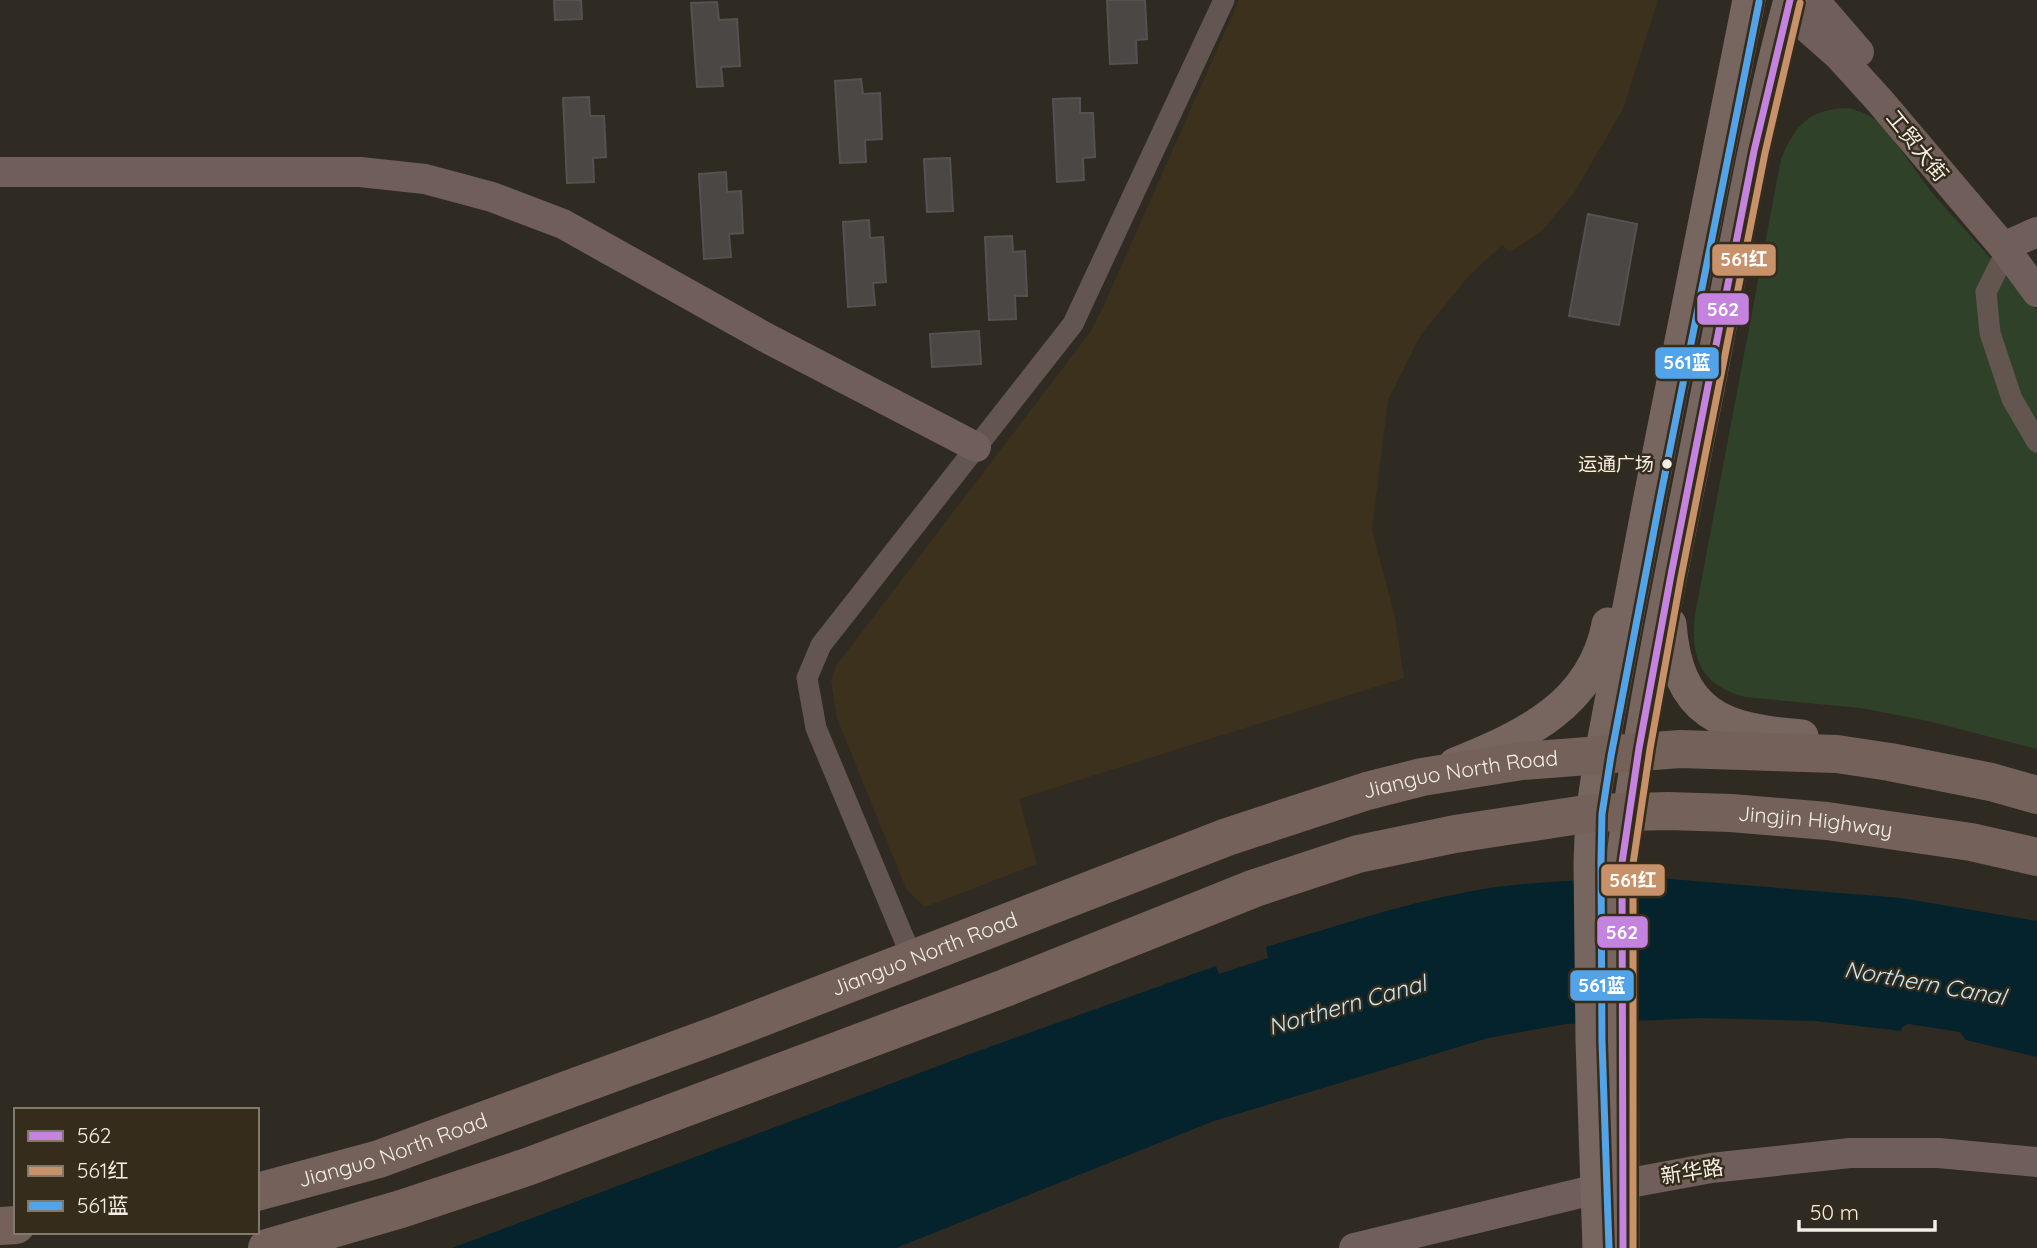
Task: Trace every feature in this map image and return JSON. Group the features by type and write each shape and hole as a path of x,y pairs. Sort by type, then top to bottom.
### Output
{"highway":[{"path":"1601,754 1680,749 1837,754 1991,782 2037,795"},
{"name":"Jianguo North Road","path":"259,1191 379,1159 913,960 1227,837 1367,791 1422,777 1522,761 1601,754"},
{"path":"267,1248 401,1209 539,1162 1004,988 1255,888 1346,858 1455,834 1610,813"},
{"name":"Jingjin Highway","path":"1610,813 1731,813 1827,821 1971,842 2037,857"}],"main road":[{"path":"1607,1041 1622,863 1610,813 1601,754 1749,0"},
{"path":"1623,1248 1610,1192 1607,1041 1590,862 1638,751 1748,186 1792,2"},
{"path":"1422,777 1524,732 1565,704 1578,690 1596,663 1605,636 1619,561 1628,537 1650,496"},
{"path":"1668,593 1675,661 1684,682 1701,705 1715,717 1762,733 1824,738 1855,744 1890,762"},
{"path":"1599,1248 1610,1192"}],"street":[{"path":"913,960 816,728 807,678 821,645 1073,324 1224,0"},
{"name":"工贸大街","path":"1792,2 2037,278"},
{"path":"0,172 360,172 425,179 492,197 563,225 763,336 976,447"},
{"path":"2037,232 2008,247 1986,292 1990,333 2012,399 2037,442"},
{"name":"工贸大街","path":"2008,247 2037,292"},
{"name":"新华路","path":"1354,1248 1711,1168 1850,1153 1938,1153 2037,1162"},
{"name":"新华路","path":"1400,1248 1610,1192 1826,1163 1938,1162 2037,1171"}],"shaded area":[{"path":"1239,0 1658,0 1623,109 1574,193 1542,231 1510,252 1502,245 1468,277 1420,336 1388,400 1372,530 1395,617 1404,678 1019,799 1037,864 925,907 906,889 837,718 831,680 836,666 1091,331"}],"green space":[{"path":"1849,108 1881,123 1933,194 2037,310 2037,749 1928,721 1861,708 1745,697 1729,692 1717,684 1700,665 1696,653 1696,609 1781,159 1792,136 1814,115"}],"water":[{"name":"Northern Canal","path":"1658,878 1901,898 2037,921 2037,1057 1966,1040 1960,1032 1908,1024 1902,1027 1901,1031 1816,1021 1701,1018 1566,1024 1488,1038 1214,1121 896,1248 452,1248 970,1054 1216,966 1219,974 1268,958 1266,947 1392,910 1467,892 1538,883"}],"building":[{"path":"554,0 581,0 582,19 555,20"},
{"path":"1107,0 1145,0 1147,39 1136,40 1137,63 1110,64"},
{"path":"717,2 719,20 737,19 740,66 721,67 723,86 697,87 691,3"},
{"path":"861,79 863,94 880,93 882,139 865,140 866,162 840,163 835,81"},
{"path":"589,97 590,116 604,116 606,157 593,158 594,182 567,183 563,98"},
{"path":"1080,98 1080,113 1093,113 1095,157 1083,158 1084,180 1057,182 1053,99"},
{"path":"950,158 953,211 927,212 924,159"},
{"path":"726,172 727,192 741,191 743,233 729,234 731,257 704,259 699,174"},
{"path":"1588,214 1637,224 1619,325 1569,316"},
{"path":"869,220 870,238 883,237 886,282 873,283 875,305 848,307 843,222"},
{"path":"1012,236 1013,252 1025,251 1027,296 1015,296 1016,319 989,320 985,237"},
{"path":"979,331 981,364 932,367 930,334"}],"transit line":[{"name":"562","path":"1623,1248 1622,863 1639,748 1671,575 1754,151 1790,0"},
{"name":"561蓝","path":"1609,1248 1602,1041 1602,814 1660,499 1759,2"},
{"name":"561红","path":"1633,1248 1633,864 1650,749 1681,577 1765,153 1800,3"}],"place":[{"name":"运通广场","path":"1667,464"}]}
